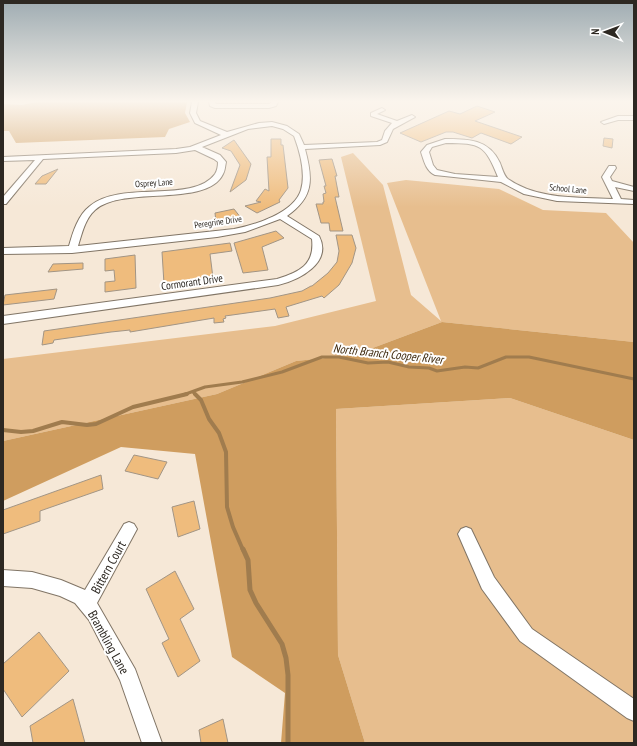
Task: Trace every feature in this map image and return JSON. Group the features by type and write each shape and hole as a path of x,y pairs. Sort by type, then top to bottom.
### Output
{"street":[{"name":"Peregrine Drive","path":"3,159 176,151 195,147 219,137"},
{"name":"Peregrine Drive","path":"3,251 72,250 242,230 281,216 294,206 303,195 307,182 298,137"},
{"path":"301,147 378,144 384,141 385,137"},
{"name":"School Lane","path":"503,180 490,152 473,143 456,141 441,142 429,146 425,152 431,168 435,172 442,175 478,176 503,180 519,189 557,199 634,202"},
{"name":"Osprey Lane","path":"72,250 82,221 92,208 100,203 125,195 192,190 212,182 220,173 222,162 217,157 195,147"},
{"path":"3,202 40,158"},
{"path":"612,168 606,177 618,201"},
{"path":"609,183 634,189"},
{"name":"Cormorant Drive","path":"3,320 278,282 298,275 309,266 314,259 317,251 316,238 281,216"},
{"name":"Bittern Court","path":"87,604 129,529"},
{"path":"466,534 488,583 526,635 634,711"},
{"name":"Brambling Lane","path":"3,578 32,580 61,588 81,597 95,614 128,676 152,743"}],"shaded area":[{"path":"12,137 165,137 165,137 16,143"},
{"path":"353,153 383,185 411,295 441,321 387,183 406,180 499,189 543,210 606,213 634,243 634,342 442,322 354,355 296,361 217,394 3,441 3,359 275,326 376,301 341,157"},
{"path":"442,322 634,342 634,440 510,398 336,409 338,655 365,743 281,743 285,693 232,657 195,454 121,447 3,501 3,441 217,394 296,361 354,355"},
{"path":"510,398 634,440 634,743 365,743 338,655 336,409"}],"building":[{"path":"409,137 434,137 421,142"},
{"path":"491,137 522,137 511,144"},
{"path":"604,138 613,139 612,148 603,146"},
{"path":"271,139 281,139 288,188 279,200 280,202 257,213 245,206 261,202 256,201 265,189 269,191 267,157 271,157"},
{"path":"234,140 251,164 246,180 230,192 240,165 231,151 222,148"},
{"path":"332,159 337,176 335,176 339,197 335,197 343,231 330,231 329,223 321,223 316,204 323,204 323,194 326,193 324,186 326,186 319,160"},
{"path":"58,169 46,184 35,184 42,176"},
{"path":"234,209 241,218 216,222 215,213"},
{"path":"276,231 284,238 262,247 268,270 243,273 234,243"},
{"path":"336,235 352,235 356,248 352,263 339,285 324,298 322,296 286,307 289,316 278,318 275,309 225,316 226,318 223,319 224,322 214,323 214,318 130,332 130,330 54,340 53,343 42,345 44,331 270,298 302,291 312,286 328,273 337,262 339,251"},
{"path":"230,243 232,251 210,254 213,278 164,284 162,252"},
{"path":"135,255 136,288 105,292 105,282 115,281 114,270 105,271 105,259"},
{"path":"83,263 83,269 48,272 53,264"},
{"path":"57,289 54,299 3,305 5,295"},
{"path":"134,455 167,462 158,479 125,471"},
{"path":"101,475 103,489 40,511 40,521 3,534 3,510"},
{"path":"194,501 200,529 178,537 172,507"},
{"path":"175,571 194,609 180,619 200,661 178,677 162,643 169,639 146,589"},
{"path":"39,632 69,671 22,717 3,689 3,664"},
{"path":"73,699 85,743 33,743 30,726"},
{"path":"223,719 228,743 201,743 199,730"}],"waterway":[{"name":"North Branch Cooper River","path":"183,395 205,387 242,382 282,372 322,357 339,357 368,363 388,362 409,367 429,368 437,371 465,367 478,368 506,357 529,357 634,379"},
{"path":"193,392 201,400 209,419 219,433 226,452 227,507 233,527 243,550"},
{"name":"North Branch Cooper River","path":"3,430 21,432 33,431 62,422 87,425 96,424 133,407 183,395"},
{"path":"243,549 248,560 250,590 256,603 282,644 286,658 288,675 288,743"}]}
